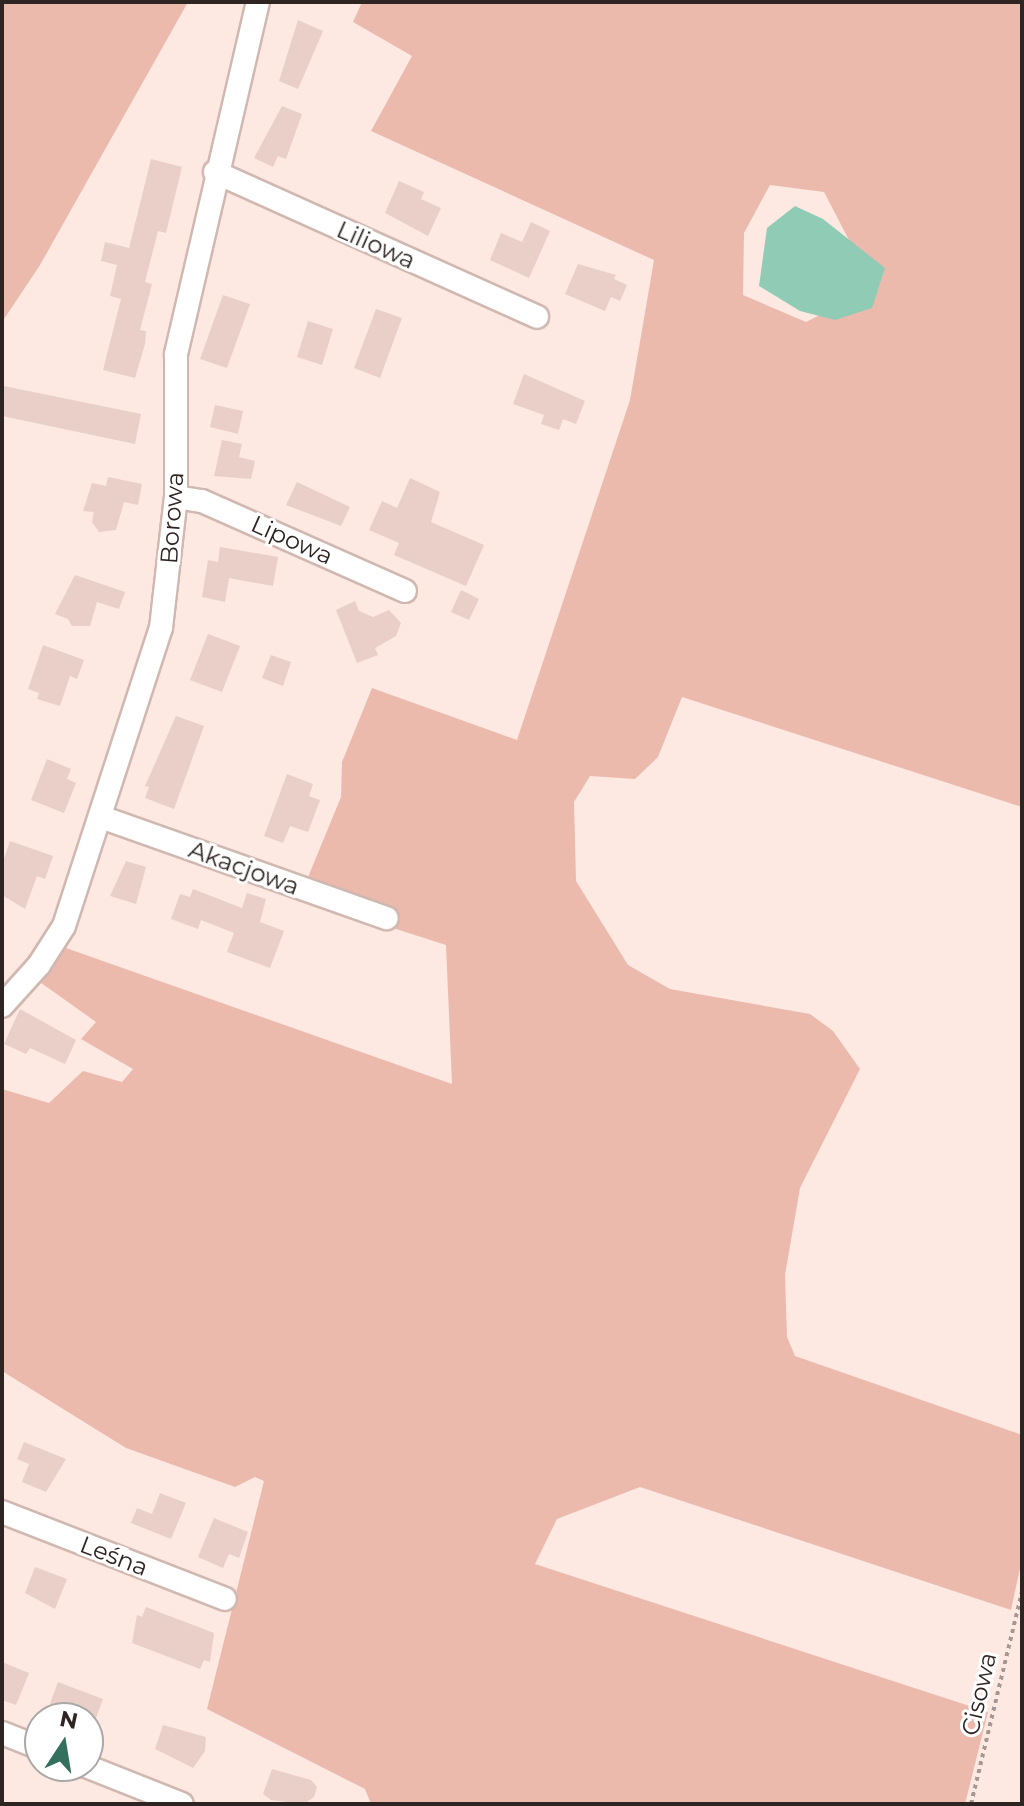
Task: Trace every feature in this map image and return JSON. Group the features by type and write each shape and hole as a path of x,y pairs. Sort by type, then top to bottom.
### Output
{"street":[{"name":"Borowa","path":"2,1006 59,936 101,817 161,628 176,497 176,354 215,172 258,2"},
{"name":"Liliowa","path":"215,172 537,317"},
{"name":"Lipowa","path":"176,497 202,501 405,591"},
{"name":"Akacjowa","path":"101,817 387,918"},
{"name":"Leśna","path":"2,1512 225,1599"},
{"path":"2,1733 24,1742"},
{"path":"104,1773 182,1804"}],"path":[{"name":"Cisowa","path":"971,1804 1022,1592"}],"shaded area":[{"path":"2,2 188,2 40,265 2,322"},
{"path":"362,2 1022,2 1022,807 682,697 658,757 635,779 590,776 574,802 576,881 628,965 670,989 810,1014 833,1031 860,1069 800,1188 785,1275 787,1337 795,1356 1022,1435 1022,1559 1011,1610 640,1487 557,1519 535,1564 988,1712 965,1804 371,1804 365,1789 207,1709 264,1481 255,1477 235,1487 126,1448 2,1371 2,1089 49,1103 83,1071 122,1082 133,1069 81,1039 96,1022 37,980 66,948 452,1084 446,945 293,896 306,882 341,797 342,762 372,688 517,740 630,400 654,260 371,131 412,56 353,22","holes":["770,185 824,192 874,288 806,322 743,295 744,233"]},
{"path":"795,206 823,219 885,268 872,308 835,320 800,311 759,286 767,228"}],"building":[{"path":"298,20 323,31 298,89 279,81"},
{"path":"282,106 302,114 286,159 278,156 273,167 254,158"},
{"path":"151,159 182,167 166,233 158,231 145,282 152,284 140,330 146,331 145,344 135,378 103,370 121,299 110,296 117,265 101,261 105,242 129,248"},
{"path":"399,181 424,192 421,199 441,208 428,236 385,213"},
{"path":"531,222 550,231 529,278 490,260 501,233 522,242"},
{"path":"578,264 616,275 614,279 627,285 620,301 611,297 605,311 565,294"},
{"path":"223,295 250,304 227,368 200,359"},
{"path":"376,309 402,318 380,378 354,368"},
{"path":"308,321 333,329 322,365 297,357"},
{"path":"524,374 585,401 576,424 563,419 559,430 541,424 544,415 513,404"},
{"path":"4,386 141,414 135,444 2,416"},
{"path":"215,405 243,411 238,434 210,427"},
{"path":"222,440 242,444 239,457 255,461 251,479 214,476"},
{"path":"108,477 142,484 138,505 124,502 116,530 99,532 92,522 94,512 83,511 92,483 106,486"},
{"path":"410,478 440,492 431,522 484,545 466,586 394,555 399,543 369,530 382,501 397,508"},
{"path":"297,482 350,507 341,526 286,505"},
{"path":"220,547 278,557 273,586 229,578 225,602 202,597 208,560 218,562"},
{"path":"75,575 125,592 119,609 97,602 90,626 72,626 68,619 55,614"},
{"path":"461,590 479,599 469,620 451,612"},
{"path":"355,601 359,611 373,617 389,610 401,623 396,636 375,648 378,655 357,663 336,610"},
{"path":"208,634 240,646 222,692 190,680"},
{"path":"43,645 84,660 77,679 70,676 60,706 37,699 39,693 28,689"},
{"path":"271,655 291,662 283,686 262,678"},
{"path":"176,716 204,726 174,809 145,798 149,787 145,786"},
{"path":"47,759 71,769 67,779 76,783 64,813 31,800"},
{"path":"287,774 313,784 309,796 320,800 308,832 290,826 283,843 264,836"},
{"path":"10,841 53,856 45,879 37,876 25,909 2,895 2,865"},
{"path":"126,861 146,867 136,904 110,896"},
{"path":"193,889 242,908 247,893 266,899 260,922 284,931 270,968 227,952 234,933 201,920 198,929 171,919 180,894 190,897"},
{"path":"20,1009 76,1040 65,1064 30,1048 26,1054 4,1044"},
{"path":"24,1442 66,1459 46,1492 22,1482 29,1464 17,1459"},
{"path":"160,1493 186,1503 171,1539 131,1523 137,1508 152,1514"},
{"path":"214,1518 248,1532 239,1558 229,1554 223,1568 198,1557"},
{"path":"35,1567 67,1579 55,1609 25,1593"},
{"path":"146,1607 214,1633 210,1662 204,1660 200,1669 132,1643 137,1615 142,1617"},
{"path":"2,1662 29,1673 16,1705 2,1700"},
{"path":"58,1682 103,1699 102,1702 51,1702"},
{"path":"163,1725 206,1737 205,1751 193,1768 155,1749"},
{"path":"272,1769 311,1780 317,1787 314,1797 304,1804 271,1800 263,1794"}]}
